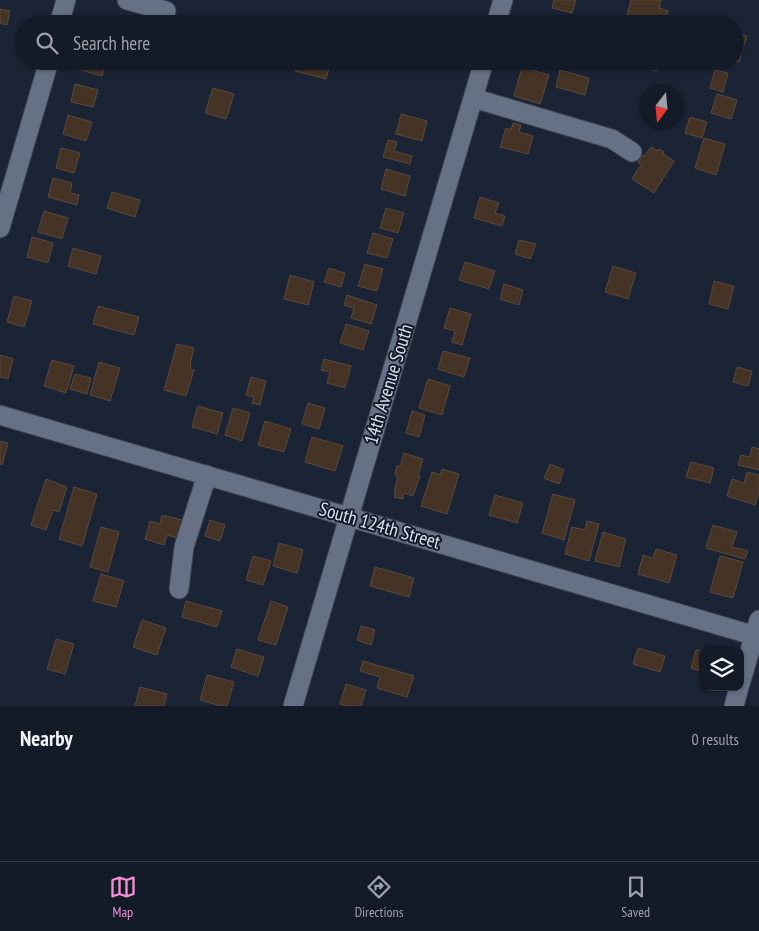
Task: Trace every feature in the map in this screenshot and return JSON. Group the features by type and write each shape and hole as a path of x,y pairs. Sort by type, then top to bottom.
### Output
{"street":[{"path":"62,15 66,0"},
{"path":"127,0 166,11"},
{"path":"499,15 503,0"},
{"path":"0,228 46,70"},
{"name":"14th Avenue South","path":"293,706 481,70"},
{"path":"473,98 612,139 632,152"},
{"name":"South 124th Street","path":"0,415 757,631"},
{"path":"179,589 184,547 207,475"},
{"path":"744,672 757,631"},
{"path":"734,706 738,691"}],"building":[{"path":"554,0 576,0 572,13 552,8"},
{"path":"631,0 661,0 659,8 668,11 667,15 627,15"},
{"path":"0,9 10,11 7,25 0,23"},
{"path":"744,35 747,36 744,46"},
{"path":"81,70 104,70 102,76"},
{"path":"295,70 328,70 326,79"},
{"path":"521,70 532,70 549,75 540,104 514,96"},
{"path":"560,70 589,78 585,95 556,87"},
{"path":"715,70 728,73 723,92 710,88"},
{"path":"75,84 98,90 93,107 71,102"},
{"path":"213,88 234,94 226,119 205,113"},
{"path":"717,94 737,100 731,119 711,113"},
{"path":"401,114 427,121 422,141 396,134"},
{"path":"68,115 92,122 86,141 63,134"},
{"path":"690,117 707,122 702,138 685,133"},
{"path":"513,123 521,125 519,132 533,136 528,154 500,147 506,128 511,130"},
{"path":"704,138 725,144 716,175 695,168"},
{"path":"388,140 397,142 394,151 412,156 410,164 383,157"},
{"path":"651,147 664,152 663,154 674,161 654,193 632,179 642,165 638,163"},
{"path":"61,148 80,153 74,173 56,168"},
{"path":"386,169 410,176 405,196 381,189"},
{"path":"53,178 72,183 70,193 79,195 77,205 48,197"},
{"path":"112,192 140,200 135,217 107,208"},
{"path":"480,197 499,203 495,213 505,216 502,226 474,218"},
{"path":"386,208 404,213 398,233 380,228"},
{"path":"44,211 68,218 62,239 38,232"},
{"path":"373,233 393,239 387,258 367,253"},
{"path":"32,237 53,243 48,263 27,257"},
{"path":"519,240 536,244 530,259 515,254"},
{"path":"73,248 101,256 96,274 68,266"},
{"path":"465,262 495,271 489,289 459,280"},
{"path":"365,264 383,269 377,291 358,286"},
{"path":"613,266 636,273 628,299 605,292"},
{"path":"329,268 345,273 341,287 324,282"},
{"path":"290,275 314,282 308,305 284,299"},
{"path":"714,281 734,286 728,309 709,304"},
{"path":"504,284 523,290 519,305 500,299"},
{"path":"347,295 377,305 371,324 351,318 354,308 344,305"},
{"path":"14,296 32,301 24,327 7,322"},
{"path":"98,306 139,317 134,335 93,324"},
{"path":"450,308 471,314 462,345 452,342 455,331 444,328"},
{"path":"346,324 369,331 363,350 340,343"},
{"path":"177,344 194,348 190,369 194,370 186,396 164,390"},
{"path":"443,351 470,358 464,377 438,369"},
{"path":"0,355 13,359 8,379 0,377"},
{"path":"324,359 351,366 345,388 327,383 330,372 321,370"},
{"path":"52,360 74,366 66,393 44,386"},
{"path":"99,362 120,368 110,401 90,395"},
{"path":"737,367 752,371 748,386 733,382"},
{"path":"75,374 91,378 87,394 70,389"},
{"path":"251,377 266,381 260,405 252,403 254,397 246,395"},
{"path":"428,379 450,386 442,415 419,408"},
{"path":"308,403 325,408 319,429 302,424"},
{"path":"198,406 223,413 217,434 192,427"},
{"path":"233,408 250,413 242,441 225,435"},
{"path":"412,411 425,415 419,437 406,433"},
{"path":"265,421 291,429 284,452 258,445"},
{"path":"312,437 343,446 335,471 305,462"},
{"path":"0,441 8,443 2,465 0,464"},
{"path":"752,447 759,449 759,470 738,465 741,455 750,457"},
{"path":"404,453 423,459 418,476 420,476 413,496 404,493 403,499 394,497 396,491 394,491 398,476 395,475 397,466 400,466"},
{"path":"691,462 714,468 710,483 686,477"},
{"path":"550,464 564,470 559,484 544,478"},
{"path":"442,469 459,474 447,514 421,506 432,472 440,475"},
{"path":"747,472 759,475 759,492 755,505 727,496 732,479 744,483"},
{"path":"46,479 67,487 59,512 53,510 46,530 31,525"},
{"path":"74,487 97,494 82,546 59,539"},
{"path":"553,494 575,500 564,540 542,533"},
{"path":"495,495 523,503 517,523 489,515"},
{"path":"162,515 182,520 177,538 167,535 164,545 145,539 150,521 160,524"},
{"path":"210,520 225,525 220,541 205,536"},
{"path":"587,521 599,524 589,561 565,554 572,527 585,530"},
{"path":"713,525 737,532 732,547 748,551 745,559 706,548"},
{"path":"101,527 119,532 108,572 90,567"},
{"path":"603,532 626,539 619,567 595,561"},
{"path":"279,543 303,550 297,573 273,566"},
{"path":"656,549 677,555 669,583 638,574 643,555 653,558"},
{"path":"253,556 271,561 263,585 246,580"},
{"path":"720,556 743,562 733,598 710,592"},
{"path":"375,567 414,578 409,597 370,586"},
{"path":"101,574 124,581 116,607 93,601"},
{"path":"186,601 222,611 217,627 182,617"},
{"path":"271,601 288,607 276,645 258,640"},
{"path":"142,620 166,628 157,655 133,647"},
{"path":"361,626 375,630 371,645 357,640"},
{"path":"56,639 74,644 65,674 47,669"},
{"path":"638,648 665,656 660,672 633,664"},
{"path":"237,649 264,657 258,676 231,667"},
{"path":"696,650 699,650 699,671 691,668"},
{"path":"363,661 414,676 407,697 377,688 380,677 360,671"},
{"path":"207,675 234,682 227,706 200,700"},
{"path":"346,684 366,690 361,706 340,704"},
{"path":"140,687 167,694 164,706 135,706"}]}
